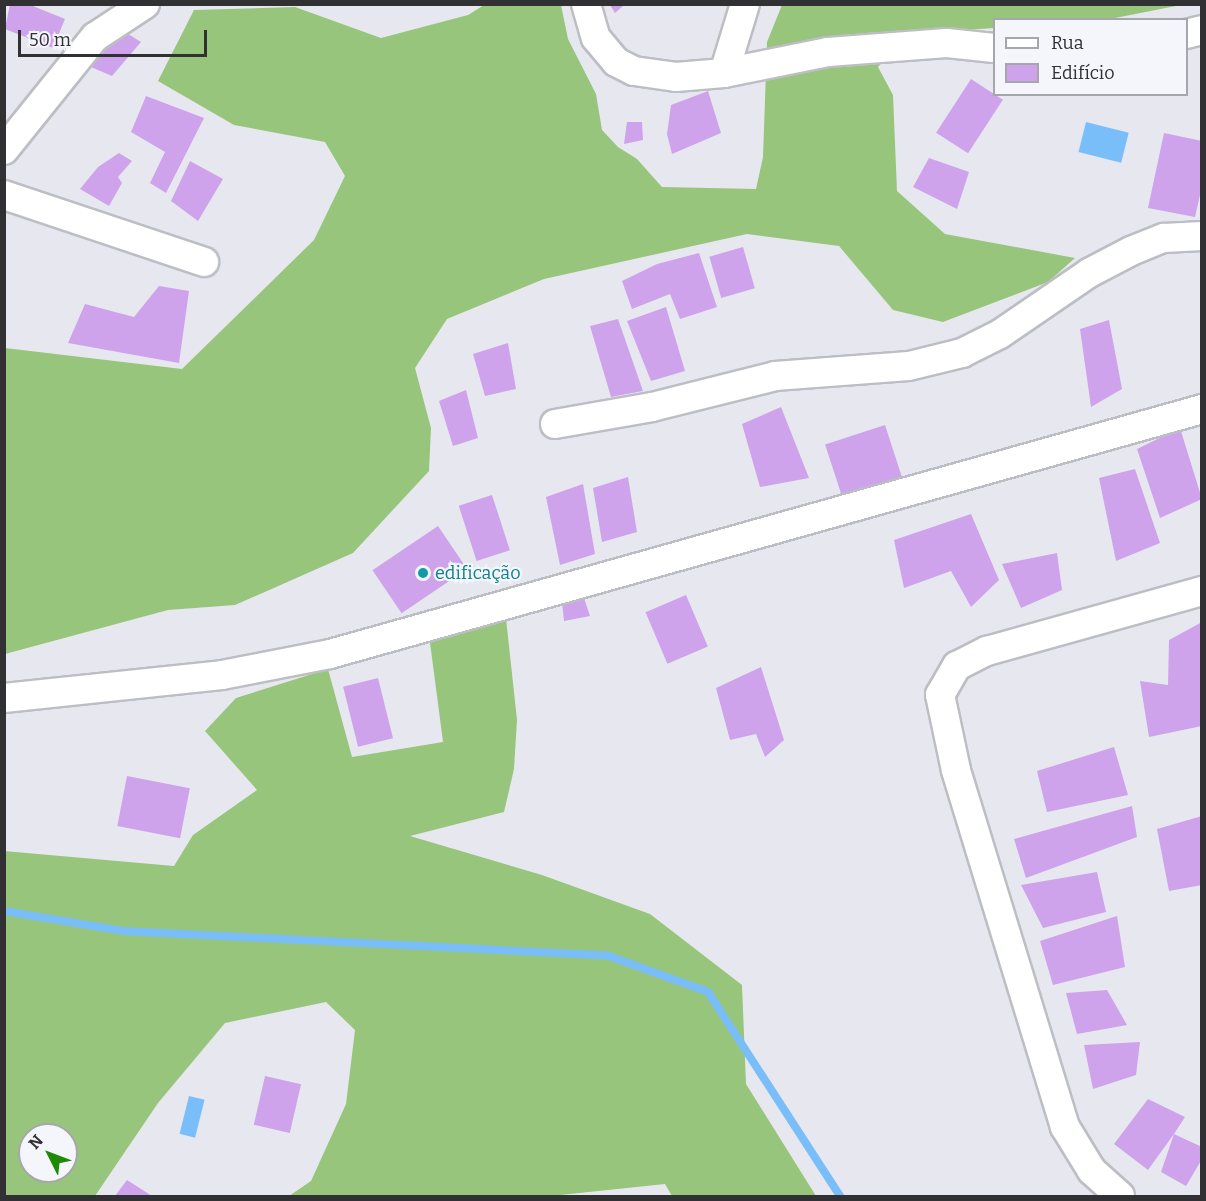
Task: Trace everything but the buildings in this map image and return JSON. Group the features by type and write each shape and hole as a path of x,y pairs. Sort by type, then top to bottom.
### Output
{"street":[{"path":"4,150 95,38 145,4"},
{"path":"586,4 596,38 616,62 634,71 676,77 724,73 828,52 947,43 993,48"},
{"path":"724,73 745,4"},
{"path":"4,195 204,262"},
{"path":"555,424 652,407 775,376 909,366 962,353 1000,334 1089,273 1131,251 1164,238 1202,236"},
{"path":"4,698 222,675 330,654 1202,409"},
{"path":"1120,1197 1092,1171 1065,1127 956,770 940,695 957,666 987,651 1202,591"}],"green space":[{"path":"484,5 561,5 568,39 596,94 602,130 618,147 637,159 662,187 756,189 763,157 767,42 782,5 1181,5 1115,18 993,18 993,28 953,31 898,42 878,67 893,95 897,191 945,234 1075,258 1048,282 943,322 893,310 839,246 747,234 544,279 447,319 415,368 431,428 429,471 353,553 235,605 168,610 5,654 5,348 182,369 314,240 345,176 325,142 234,125 158,81 194,10 295,7 381,38 468,15"},
{"path":"505,609 517,720 514,769 504,812 410,836 542,875 650,914 742,985 746,1084 816,1196 672,1196 665,1184 551,1196 289,1196 311,1181 346,1104 355,1030 326,1002 225,1023 158,1103 95,1196 5,1196 4,851 174,866 193,835 257,790 205,731 236,698 328,669 352,757 443,742 429,635"}],"water":[{"path":"1086,122 1129,133 1121,163 1079,152"},
{"path":"189,1096 205,1100 195,1138 180,1134"}],"waterway":[{"path":"4,911 124,931 606,955 708,992 840,1196"}],"place":[{"name":"edificação","path":"423,573"}]}
